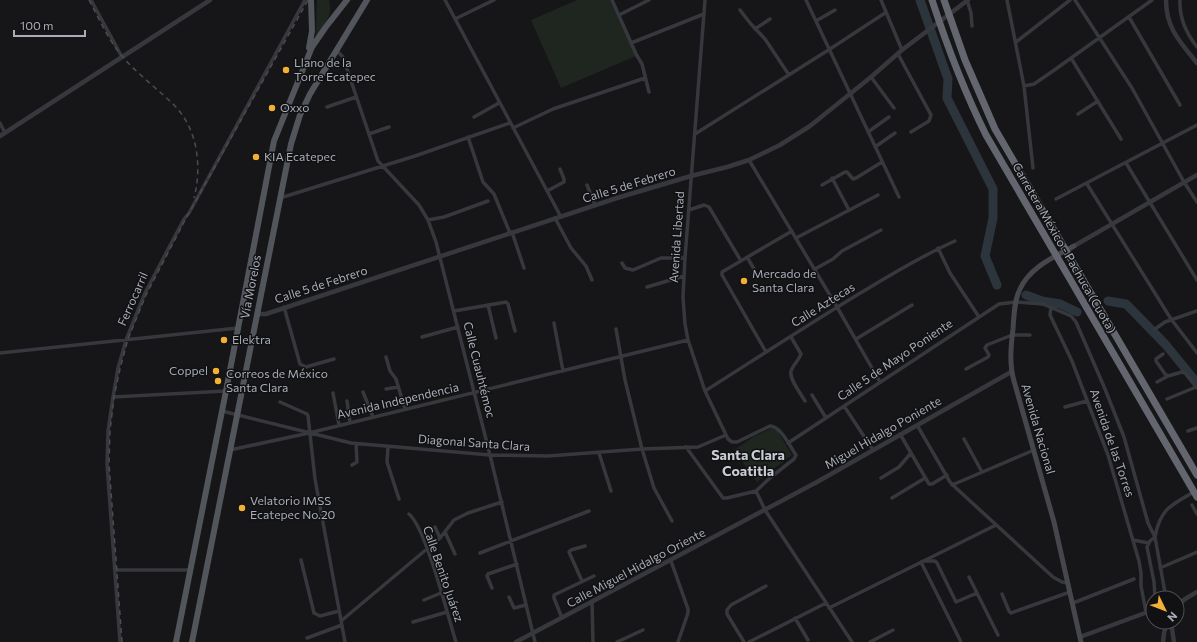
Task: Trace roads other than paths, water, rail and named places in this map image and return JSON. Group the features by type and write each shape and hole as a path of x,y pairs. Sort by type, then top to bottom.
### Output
{"highway":[{"name":"Carretera México - Pachuca (Cuota)","path":"932,0 937,17 937,27 980,123 998,158 1197,497"},
{"name":"Carretera México - Pachuca (Cuota)","path":"944,0 965,60 990,117 1015,164 1197,475"}],"main road":[{"path":"307,60 312,31 311,0"},
{"name":"Vía Morelos","path":"176,642 274,141 307,60 318,38 347,0"},
{"name":"Vía Morelos","path":"192,642 291,144 300,115 310,94 367,0"},
{"name":"Avenida Nacional","path":"1074,246 1042,264 1030,274 1020,289 1016,302 1012,335 1011,372 1054,522 1080,639"}],"street":[{"path":"91,0 122,57"},
{"path":"0,136 210,0"},
{"name":"Ferrocarril","path":"120,642 107,464 108,431 113,397 118,368 126,340 145,293 180,226 189,213 305,0"},
{"path":"445,0 561,217"},
{"path":"455,19 494,0"},
{"path":"612,0 642,64 649,92"},
{"path":"619,15 649,0"},
{"name":"Avenida Libertad","path":"705,0 684,276 684,310 688,340 706,391 726,435 732,442 736,442 774,425 780,429 788,442"},
{"path":"806,0 899,197"},
{"path":"881,0 900,52 931,115 929,121 911,132"},
{"path":"968,0 972,26"},
{"name":"Calle 5 de Febrero","path":"257,314 284,308 595,205 749,160 797,136 872,78 900,52 920,37 937,27 968,0"},
{"path":"1007,0 1024,86 1033,168"},
{"path":"1016,42 1070,0"},
{"path":"1075,0 1132,88 1184,182 1197,202"},
{"path":"1024,86 1034,84 1152,0"},
{"path":"1166,0 1166,14 1172,28 1178,39 1197,63"},
{"path":"1180,0 1180,14 1182,22 1197,47"},
{"path":"740,10 765,39 789,75"},
{"path":"816,21 835,10"},
{"path":"695,134 886,13"},
{"path":"631,43 704,14"},
{"path":"1128,17 1180,105"},
{"path":"756,29 770,19"},
{"name":"Calle Cuauhtémoc","path":"336,50 343,57 378,161 415,199 428,220 441,256 535,642"},
{"path":"1071,58 1121,139"},
{"path":"513,128 553,109 645,78"},
{"path":"872,78 894,108"},
{"path":"327,107 356,97"},
{"path":"1078,114 1098,101"},
{"path":"474,117 499,102"},
{"path":"868,132 889,116"},
{"path":"0,123 5,133"},
{"path":"280,198 383,167 510,123"},
{"path":"1056,199 1197,125"},
{"path":"369,134 389,127"},
{"path":"875,147 895,133"},
{"path":"468,138 484,182 494,194 524,268"},
{"path":"749,160 838,307 880,382"},
{"path":"822,185 846,171 851,178 854,179 882,162"},
{"path":"1126,163 1197,280"},
{"path":"547,191 564,182 560,169"},
{"path":"1074,246 1197,175"},
{"path":"832,178 850,210"},
{"path":"1087,184 1171,319 1197,353"},
{"path":"587,185 595,205"},
{"path":"796,238 878,195"},
{"path":"428,220 444,217 488,201"},
{"path":"689,210 704,205 709,207 741,261"},
{"path":"556,218 571,248 586,266 592,280"},
{"path":"815,269 833,259 842,250 881,230"},
{"path":"766,352 722,275 722,272 792,231"},
{"name":"Calle Aztecas","path":"706,391 838,307 938,248 955,241"},
{"path":"938,248 950,273 979,317"},
{"path":"747,257 754,269"},
{"path":"622,263 624,268 632,270 662,258 685,258"},
{"path":"647,287 684,276"},
{"path":"454,311 504,302 508,303 515,331"},
{"name":"Avenida de las Torres","path":"1016,302 1043,304 1071,316 1076,322 1124,437 1148,523 1155,537 1164,590"},
{"name":"Calle 5 de Mayo Poniente","path":"788,442 999,304 1016,302"},
{"path":"488,305 496,338"},
{"path":"856,339 912,305"},
{"path":"284,308 300,364 306,367 334,359"},
{"name":"Avenida de las Torres","path":"1051,308 1050,315 1072,361 1112,465 1141,573 1141,586 1145,607"},
{"path":"1154,329 1171,319 1197,311"},
{"path":"554,323 559,343 563,371"},
{"path":"422,337 458,327"},
{"path":"0,353 238,328"},
{"path":"616,329 620,357 642,449 654,488 672,521"},
{"path":"966,369 988,358 989,355 986,349 987,346 1012,335 1030,335"},
{"path":"791,336 801,354 793,367 791,374 794,383 805,401"},
{"name":"Avenida Independencia","path":"229,450 309,433 688,340"},
{"path":"1163,354 1156,360 1168,376"},
{"path":"386,357 390,371 396,379 405,409"},
{"name":"Miguel Hidalgo Poniente","path":"765,510 1011,372"},
{"path":"1157,382 1168,376 1182,372 1185,373 1196,387 1167,399"},
{"path":"386,389 398,387"},
{"path":"113,397 226,392"},
{"path":"363,392 373,417"},
{"path":"333,393 339,425"},
{"path":"812,395 826,418"},
{"path":"347,401 350,422"},
{"path":"1066,408 1087,401"},
{"path":"280,402 307,414 315,479 345,642"},
{"path":"844,406 873,450"},
{"name":"Diagonal Santa Clara","path":"222,411 356,444 490,455 548,456 642,449 698,447 726,435"},
{"path":"917,425 952,485 1053,577 1069,584"},
{"path":"1188,431 1197,428"},
{"path":"900,434 925,478 930,484 947,475"},
{"path":"964,439 982,472"},
{"path":"686,447 724,498 727,498 756,490 771,476 795,458 796,455 788,442"},
{"path":"352,465 357,462 356,444"},
{"path":"388,447 387,462 398,499"},
{"path":"952,485 1034,450"},
{"path":"599,453 611,491"},
{"path":"881,478 900,467 912,453"},
{"path":"892,498 925,478"},
{"path":"756,490 765,510 851,642"},
{"path":"1154,590 1148,543 1155,537 1158,522 1163,514 1171,506 1197,490"},
{"path":"341,621 440,538 456,519 502,502"},
{"path":"1192,505 1197,514"},
{"name":"Calle Miguel Hidalgo Oriente","path":"516,642 765,510"},
{"path":"480,553 589,511"},
{"name":"Calle Benito Juárez","path":"409,514 413,519 427,549 456,642"},
{"path":"829,608 996,525"},
{"path":"435,527 440,538"},
{"path":"445,532 455,554"},
{"path":"1132,540 1148,543"},
{"path":"582,581 569,552 585,546"},
{"path":"1160,568 1197,552"},
{"path":"301,560 314,613 320,616 339,611"},
{"path":"671,561 688,609 678,642"},
{"path":"922,561 935,561 937,563 956,602 977,593"},
{"path":"922,561 961,642"},
{"path":"492,588 487,576 488,574 517,564"},
{"path":"115,570 190,570"},
{"path":"562,618 553,596 594,576"},
{"path":"969,577 998,635"},
{"path":"1073,603 1134,579"},
{"path":"744,642 727,614 727,610 730,605 766,586"},
{"path":"1002,594 1011,613 1070,592"},
{"path":"1185,599 1197,592"},
{"path":"424,600 441,593"},
{"path":"509,598 514,608 526,605"},
{"path":"592,602 593,642"},
{"path":"749,642 826,603"},
{"path":"412,622 447,612"},
{"path":"1080,639 1145,612"},
{"path":"795,618 808,640"},
{"path":"307,638 342,625"},
{"path":"617,642 643,630"},
{"path":"870,642 892,630"},
{"path":"1163,642 1165,630"},
{"path":"1172,630 1174,642"}],"waterway":[{"path":"920,0 948,79 947,98 993,189 993,218 985,256 997,285"},
{"path":"1026,295 1042,301 1060,304 1077,312"},
{"path":"1108,301 1126,304 1166,345 1197,383"}],"railway":[{"path":"89,0 116,49 134,69 175,106 189,126 193,137 198,162 198,174 194,198"},
{"path":"122,642 109,464 110,431 114,397 128,339 146,295 184,222 308,0"}],"place":[{"name":"Llano de la Torre Ecatepec","path":"286,70"},
{"name":"Oxxo","path":"272,108"},
{"name":"KIA Ecatepec","path":"256,157"},
{"name":"Mercado de Santa Clara","path":"744,281"},
{"name":"Elektra","path":"224,340"},
{"name":"Coppel","path":"216,371"},
{"name":"Correos de México Santa Clara","path":"218,381"},
{"name":"Velatorio IMSS Ecatepec No.20","path":"242,508"}],"district":[{"name":"Santa Clara Coatitla","path":"748,464"}]}
